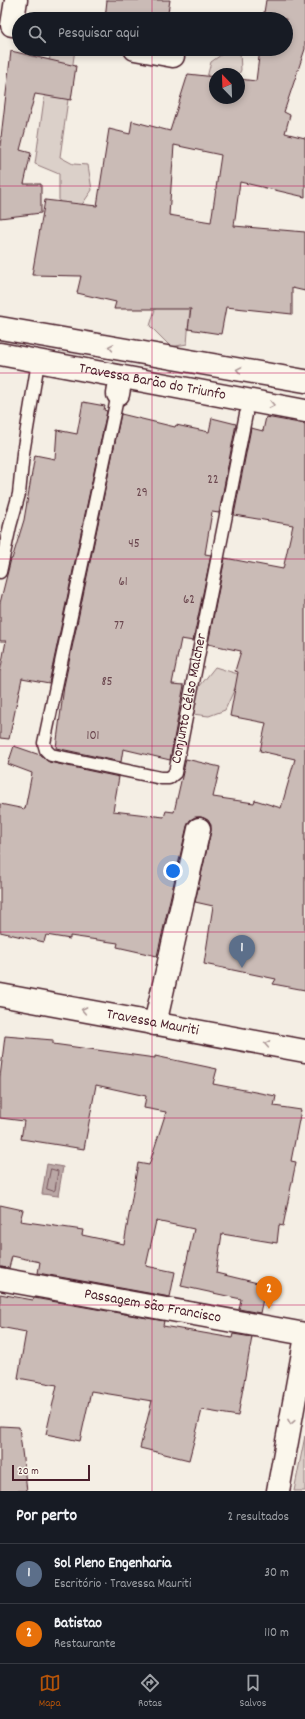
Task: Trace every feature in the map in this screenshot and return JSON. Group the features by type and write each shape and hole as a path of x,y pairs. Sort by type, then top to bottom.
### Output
{"street":[{"path":"13,12 16,0"},
{"name":"Travessa Barão do Triunfo","path":"0,328 305,381"},
{"name":"Travessa Barão do Triunfo","path":"0,354 38,362 120,386 248,408 305,412"},
{"path":"155,1024 199,829"},
{"name":"Travessa Mauriti","path":"0,995 305,1051"},
{"name":"Passagem São Francisco","path":"0,1279 305,1334"},
{"path":"278,1491 305,1342"}],"lane":[{"path":"0,572 19,494 23,453 38,362"},
{"name":"Conjunto Célso Malcher","path":"120,386 44,743 46,750 51,755 161,778 169,778 175,773 248,408"}],"shaded area":[{"path":"50,56 74,56 60,157 73,164 88,165 92,190 81,206 59,211 59,174 35,164"},
{"path":"220,56 240,56 241,68 209,68 211,62"},
{"path":"209,70 209,103 198,112"},
{"path":"166,273 192,284 187,344 171,347 150,326"},
{"path":"215,667 241,675 225,710 209,716 192,714 196,691"},
{"path":"305,1436 305,1491 294,1491"}],"water":[{"path":"47,1164 63,1167 58,1196 42,1194"}],"building":[{"path":"107,0 170,0 168,12 106,12"},
{"path":"266,0 305,0 305,49 284,112 290,115 285,133 305,138 305,197 240,182 234,226 305,232 305,291 292,288 292,314 226,307 221,334 188,329 191,309 114,309 116,302 77,293 81,276 32,275 45,200 97,206 109,129 130,134 132,121 170,131 188,74 209,76 209,104 245,104 245,80 256,81 259,56 293,56 293,12 264,12","holes":["174,145 221,155 211,222 169,215"]},
{"path":"11,51 12,56 33,56 76,66 71,100 35,94 20,150 31,153 24,184 41,184 41,213 0,218 0,146"},
{"path":"83,402 105,406 104,410 107,411 49,683 22,678 9,739 0,738 0,672 6,641 0,641 0,603 11,559 24,520 35,455 55,459 57,430 77,434"},
{"path":"121,414 175,427 176,425 209,432 212,418 236,424 219,513 212,512 205,554 211,555 193,641 181,639 172,684 184,685 170,760 123,749 121,762 56,748 64,686"},
{"path":"266,417 305,424 305,990 273,984 276,979 204,964 213,906 195,902 211,831 211,825 208,820 201,817 195,817 190,820 187,826 157,956 117,947 118,943 70,936 70,939 46,935 44,942 0,932 0,804 25,809 32,773 8,764 14,746 40,755 49,762 119,777 113,811 164,817 166,811 174,812 186,759 220,767 213,797 254,803 255,800 281,808 295,759 260,751 266,723 230,716 238,672 235,671 241,651 208,644 225,558 283,569 293,525 234,515 251,428 263,431"},
{"path":"5,1036 53,1040 53,1044 155,1058 155,1056 217,1069 213,1084 276,1096 274,1106 301,1110 291,1161 296,1162 283,1226 279,1225 277,1243 222,1234 216,1273 266,1285 260,1313 239,1309 241,1299 181,1286 194,1229 156,1221 146,1266 175,1272 170,1297 38,1273 40,1262 12,1256 9,1268 0,1267 0,1205 23,1210 20,1221 83,1230 82,1235 124,1244 138,1163 149,1165 166,1112 144,1108 146,1096 96,1085 84,1149 21,1139 24,1121 0,1118 0,1077"},
{"path":"0,1294 33,1300 34,1298 164,1321 163,1326 232,1338 233,1334 252,1337 238,1416 202,1410 189,1460 140,1448 152,1401 91,1391 80,1441 46,1434 57,1385 18,1378 26,1332 0,1327"},
{"path":"0,1426 19,1427 27,1491 0,1491"}],"place":[{"name":"Sol Pleno Engenharia","path":"242,968"},
{"name":"Batistao","path":"269,1309"}]}
